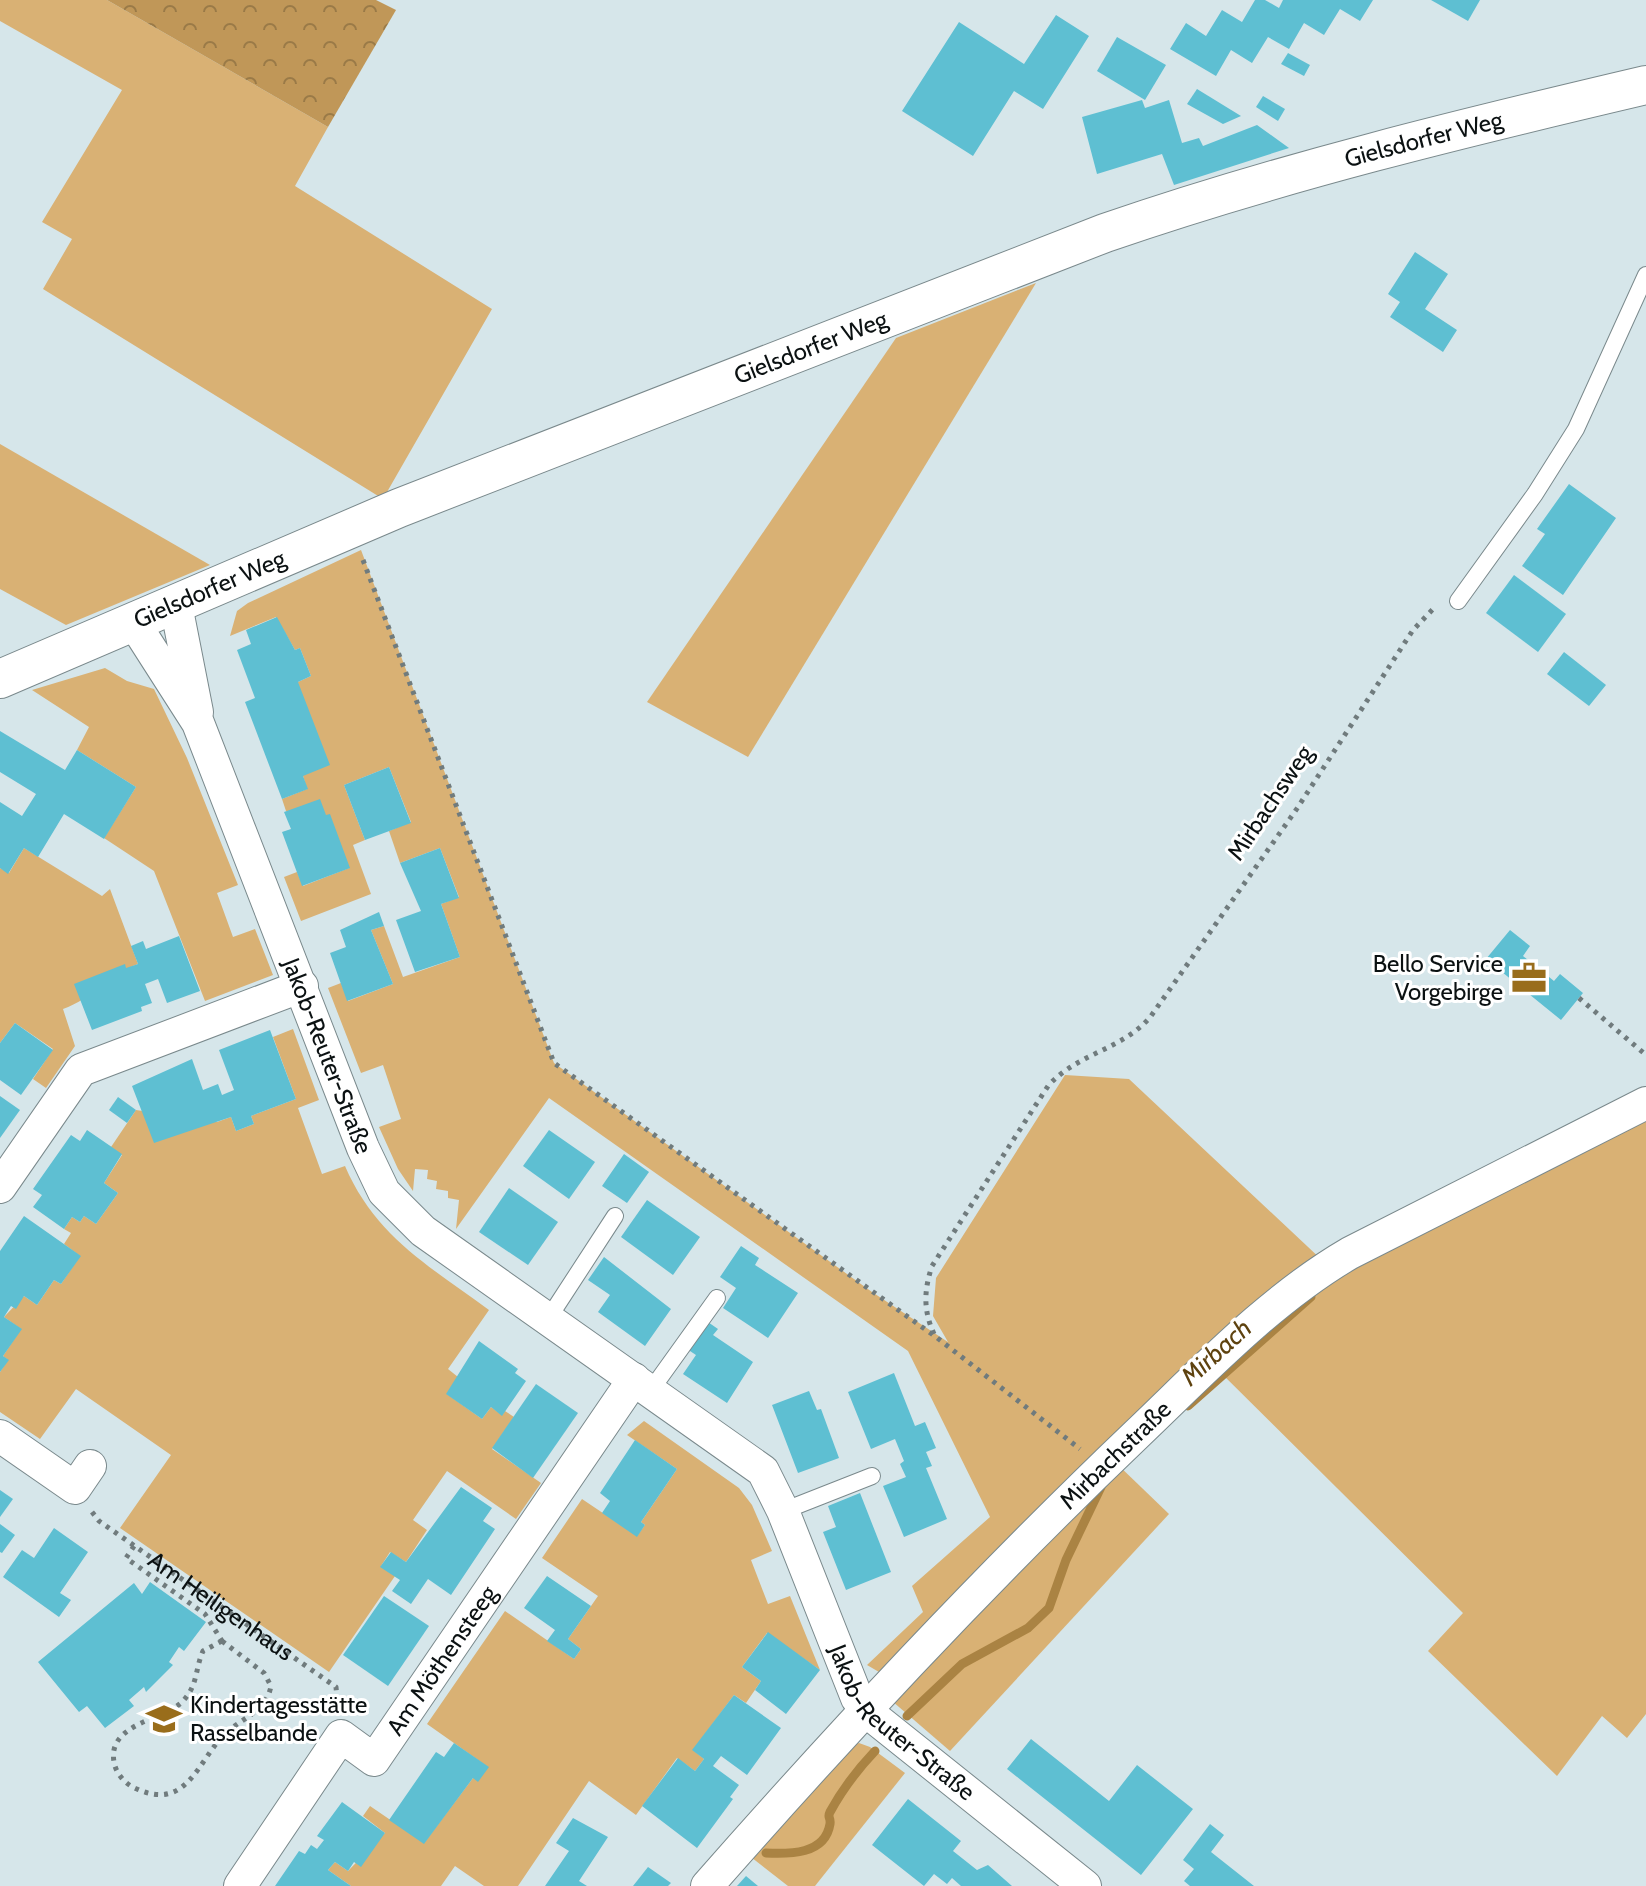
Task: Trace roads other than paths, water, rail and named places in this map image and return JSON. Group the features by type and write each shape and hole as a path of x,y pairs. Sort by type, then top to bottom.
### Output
{"street":[{"name":"Gielsdorfer Weg","path":"0,679 351,529 877,319 1208,198 1349,156 1646,85"},
{"name":"Jakob-Reuter-Straße","path":"176,605 198,723 363,1148 384,1192 423,1231 753,1462 770,1482 857,1698 866,1711 1085,1886"},
{"name":"Jakob-Reuter-Straße","path":"134,623 198,723"},
{"path":"0,1187 81,1070 302,986"},
{"name":"Mirbachstraße","path":"707,1886 990,1577 1212,1363 1329,1265 1646,1103"},
{"name":"Am Möthensteeg","path":"240,1886 341,1736 374,1760 643,1384"},
{"path":"0,1436 82,1477"}],"lane":[{"path":"1458,601 1535,494 1576,429 1646,275"},
{"path":"548,1319 615,1216"},
{"path":"643,1384 717,1298"},
{"path":"783,1511 872,1476"}],"waterway":[{"name":"Mirbach","path":"1188,1406 1311,1297"},
{"name":"Mirbach","path":"907,1716 962,1664 1028,1628 1049,1608 1066,1560 1101,1487"},
{"name":"Mirbach","path":"766,1853 805,1850 821,1842 830,1824 829,1814 850,1780 875,1751"}],"place":[{"name":"Bello Service Vorgebirge","path":"1529,978"},
{"name":"Kindertagesstätte Rasselbande","path":"164,1719"}]}
